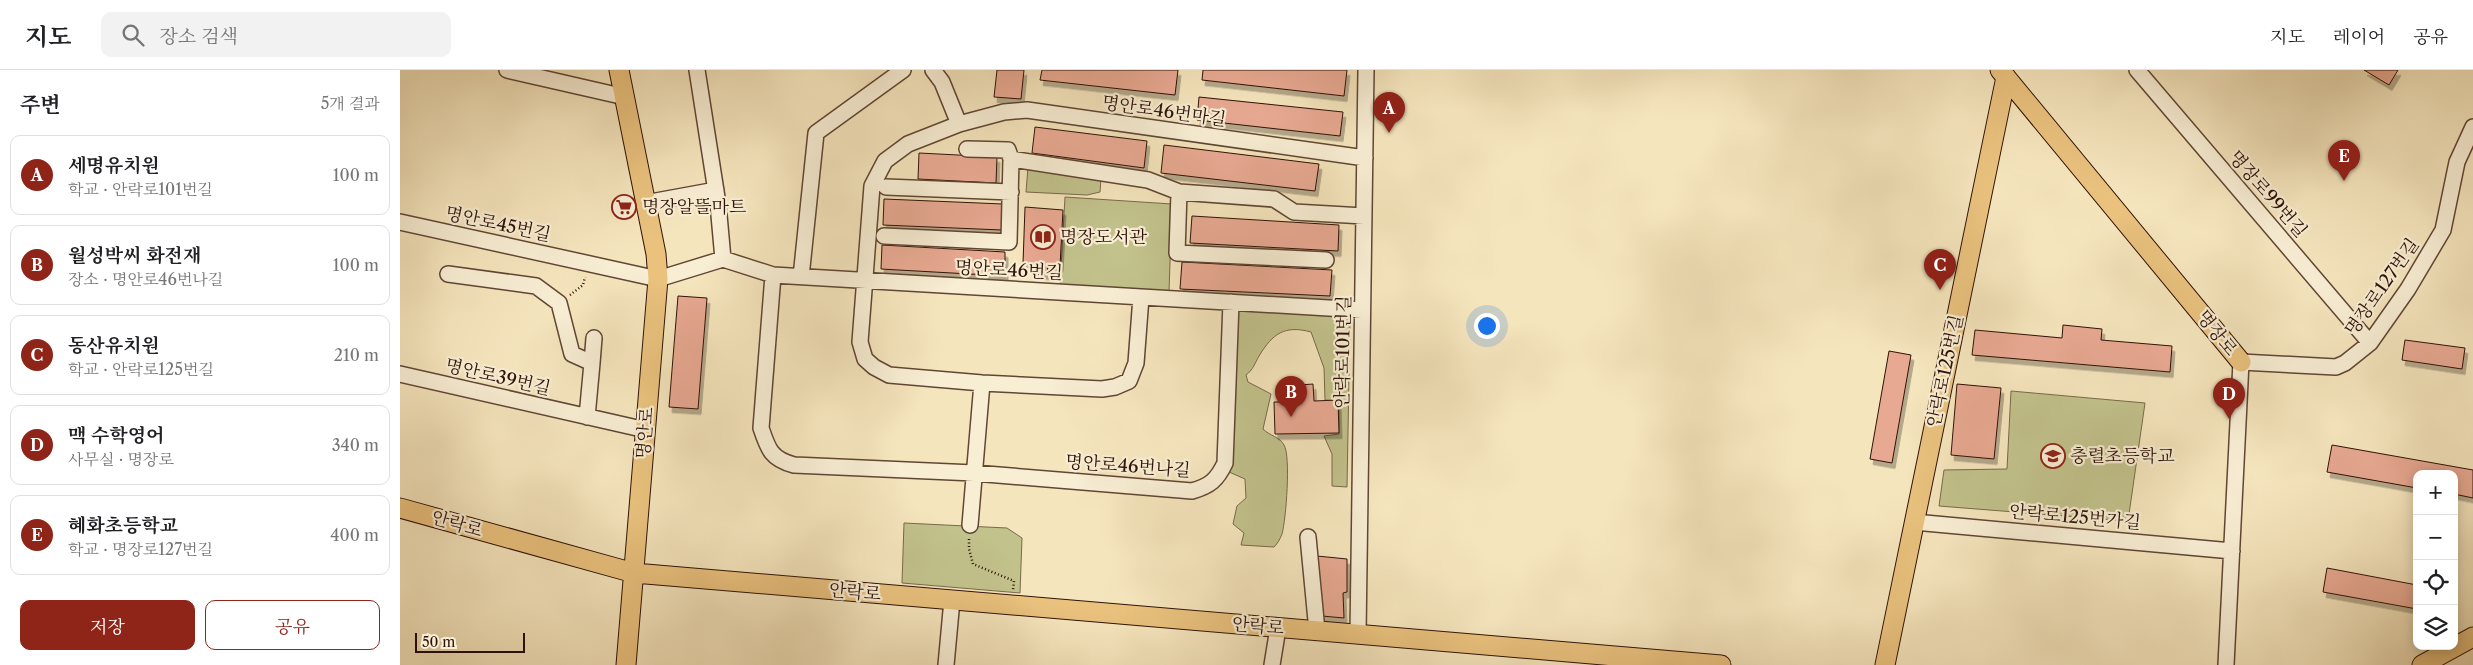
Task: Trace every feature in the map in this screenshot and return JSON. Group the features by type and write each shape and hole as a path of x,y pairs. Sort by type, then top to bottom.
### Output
{"main road":[{"name":"명안로","path":"619,70 656,254 658,279 626,665"},
{"name":"명장로","path":"2003,73 2241,362"},
{"name":"안락로125번길","path":"1885,665 2003,73"},
{"name":"안락로","path":"400,508 634,573 1358,634 1572,659 1722,665"},
{"path":"2422,665 2473,638"}],"street":[{"path":"507,70 624,97"},
{"path":"658,279 723,259 716,190 697,70"},
{"path":"801,276 816,134 903,70"},
{"path":"933,70 942,82 959,124"},
{"name":"안락로101번길","path":"1358,634 1366,70"},
{"name":"명장로99번길","path":"2137,70 2370,343"},
{"name":"명안로46번마길","path":"1141,297 1136,364 1129,380 1115,387 1102,389 982,383 889,375 874,367 865,358 860,342 872,186 885,161 908,144 959,124 1004,112 1027,110 1365,158"},
{"name":"명장로127번길","path":"2241,362 2336,367 2345,364 2370,343 2408,289 2443,230 2457,162 2473,127"},
{"path":"884,236 1009,242 1012,159 1008,150 967,149"},
{"path":"1012,159 1148,180 1179,192 1274,199 1294,212 1364,216"},
{"path":"886,187 1011,192"},
{"path":"645,203 716,190"},
{"path":"1179,192 1177,253 1326,260"},
{"name":"명안로45번길","path":"400,222 658,279"},
{"name":"명안로46번길","path":"723,259 773,275 1362,310"},
{"path":"448,274 536,286 559,303 572,354 592,364"},
{"name":"명안로46번나길","path":"773,275 761,428 768,451 784,462 794,465 974,473 1192,491 1208,487 1218,478 1225,463 1231,302"},
{"path":"587,417 594,338"},
{"name":"명장로","path":"2226,665 2241,362"},
{"name":"명안로39번길","path":"400,374 646,430"},
{"path":"970,525 982,383"},
{"name":"안락로125번가길","path":"1914,522 2232,551"},
{"path":"1308,537 1317,631"},
{"path":"946,665 952,600"},
{"path":"1272,665 1278,628"}],"path":[{"path":"559,303 583,285 587,263"},
{"path":"970,525 969,549 973,564 1014,580 1013,594"}],"green space":[{"path":"1028,167 1101,178 1100,192 1087,195 1026,192"},
{"path":"1065,197 1172,204 1169,292 1060,285"},
{"path":"1233,305 1333,313 1350,319 1347,487 1332,486 1332,454 1324,436 1339,434 1339,401 1325,400 1324,368 1311,332 1287,330 1275,336 1264,348 1252,369 1246,375 1248,382 1271,394 1263,429 1280,440 1286,451 1287,488 1285,516 1282,534 1274,547 1241,545 1244,533 1233,524 1237,506 1246,498 1245,479 1229,472"},
{"path":"2011,391 2145,403 2128,521 1939,506 1944,470 2007,469"},
{"path":"904,523 1007,528 1022,538 1020,593 902,583"}],"building":[{"path":"997,70 1024,70 1021,99 994,97"},
{"path":"1042,70 1178,70 1175,95 1040,80"},
{"path":"1203,70 1347,70 1344,96 1202,80"},
{"path":"2364,70 2398,70 2389,85"},
{"path":"1199,97 1343,112 1340,136 1197,120"},
{"path":"1035,127 1147,141 1144,168 1032,153"},
{"path":"1164,145 1319,164 1315,191 1161,173"},
{"path":"919,153 997,157 996,183 918,179"},
{"path":"884,199 1003,204 1002,230 883,225"},
{"name":"명장도서관","path":"1025,207 1063,210 1060,266 1048,265 1047,274 1038,274 1038,264 1023,264"},
{"path":"1192,216 1339,225 1338,251 1190,243"},
{"path":"882,245 1005,252 1005,276 881,269"},
{"path":"1182,262 1332,270 1330,296 1180,289"},
{"path":"678,296 707,298 698,409 669,407"},
{"path":"2063,325 2102,329 2101,340 2172,346 2170,372 1972,355 1975,330 2062,338"},
{"path":"2405,340 2465,348 2462,369 2402,360"},
{"path":"1889,351 1911,355 1892,463 1870,459"},
{"path":"1313,384 1314,401 1338,400 1339,433 1275,434 1274,402 1300,402 1300,385"},
{"path":"1957,384 2001,388 1994,459 1951,455"},
{"path":"2332,445 2473,470 2473,498 2458,495 2458,470 2413,470 2413,487 2327,472"},
{"path":"1317,556 1347,559 1347,592 1343,593 1344,618 1322,616"},
{"path":"2327,568 2413,584 2413,608 2323,592"}],"place":[{"name":"세명유치원","path":"1389,133"},
{"name":"혜화초등학교","path":"2344,181"},
{"name":"명장알뜰마트","path":"624,207"},
{"name":"명장도서관","path":"1043,237"},
{"name":"동산유치원","path":"1940,290"},
{"name":"월성박씨 화전재","path":"1291,417"},
{"name":"맥 수학영어","path":"2229,419"},
{"name":"충렬초등학교","path":"2053,456"}]}
